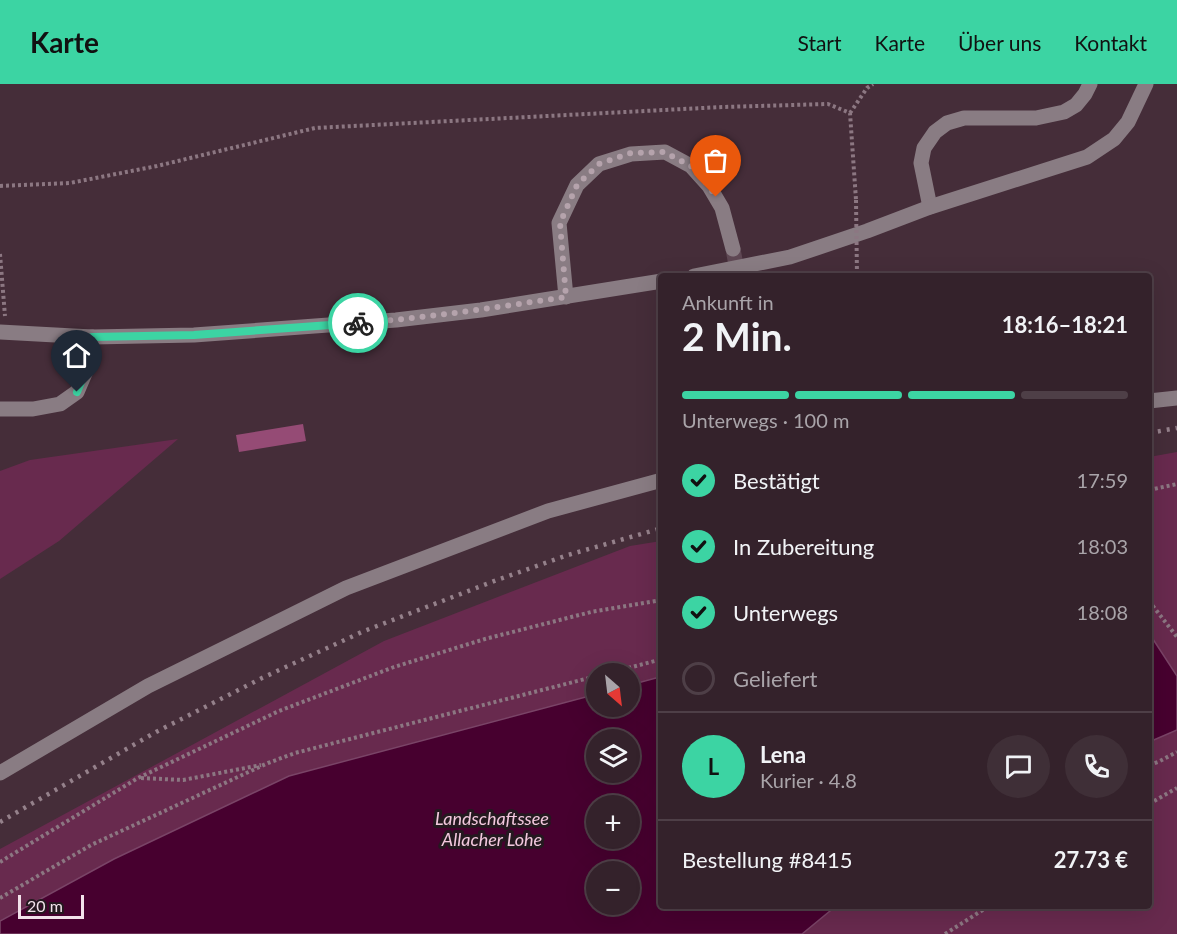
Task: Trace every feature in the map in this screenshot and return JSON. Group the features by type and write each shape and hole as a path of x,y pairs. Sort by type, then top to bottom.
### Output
{"street":[{"path":"930,207 921,163 924,148 935,132 947,123 964,118 1036,118 1064,112 1076,105 1090,84"},
{"path":"709,273 790,257 930,207 1087,157 1114,139 1128,122 1146,84"},
{"path":"566,297 560,223 572,194 577,185 599,164 631,153 664,152 691,166 709,186 722,208 733,249"},
{"path":"3,332 92,337 194,335 396,320 481,310 658,282"},
{"path":"0,409 33,409 60,404 77,392 86,370 92,337"},
{"path":"1152,401 1177,398"},
{"path":"0,773 148,686 346,588 548,511 658,481"}],"path":[{"path":"857,273 856,200 850,113 867,88 873,84"},
{"path":"0,186 70,183 157,166 315,128 722,107 828,104 850,113"},
{"path":"0,254 3,332"},
{"path":"1152,489 1177,484"},
{"path":"0,862 138,778 279,711 394,667 485,639 591,612 658,601"},
{"path":"1152,605 1177,637"},
{"path":"640,665 658,661"},
{"path":"0,898 91,845 294,753 586,678"},
{"path":"1152,764 1177,752"},
{"path":"138,778 183,780 268,764"},
{"path":"1152,802 1177,788"},
{"path":"945,934 984,909"}],"shaded area":[{"path":"178,439 59,541 0,579 0,471 30,460"},
{"path":"1177,452 1177,676 1152,638 1152,456"},
{"path":"658,541 658,679 640,683 640,663 586,663 586,697 289,776 114,859 0,921 0,849 384,641 630,546"},
{"path":"1177,730 1177,934 802,934 832,909 1152,909 1152,741"}],"water":[{"path":"1152,638 1177,676 1177,730 1152,741"},
{"name":"Landschaftssee Allacher Lohe","path":"658,678 658,909 832,909 802,934 0,934 0,921 114,859 289,776 586,697 586,717 640,717 640,682"}],"building":[{"path":"303,424 306,441 239,452 236,435"}],"tunnel":[{"path":"733,249 737,273"}],"railway":[{"path":"1152,432 1177,428"},
{"path":"0,822 156,732 262,678 364,631 568,555 658,529"}],"way so far":[{"path":"358,323 460,313 566,297 560,223 577,185 599,164 631,153 664,152 691,166 716,197"}],"route":[{"path":"77,392 86,370 92,337 194,335 358,323"}]}
